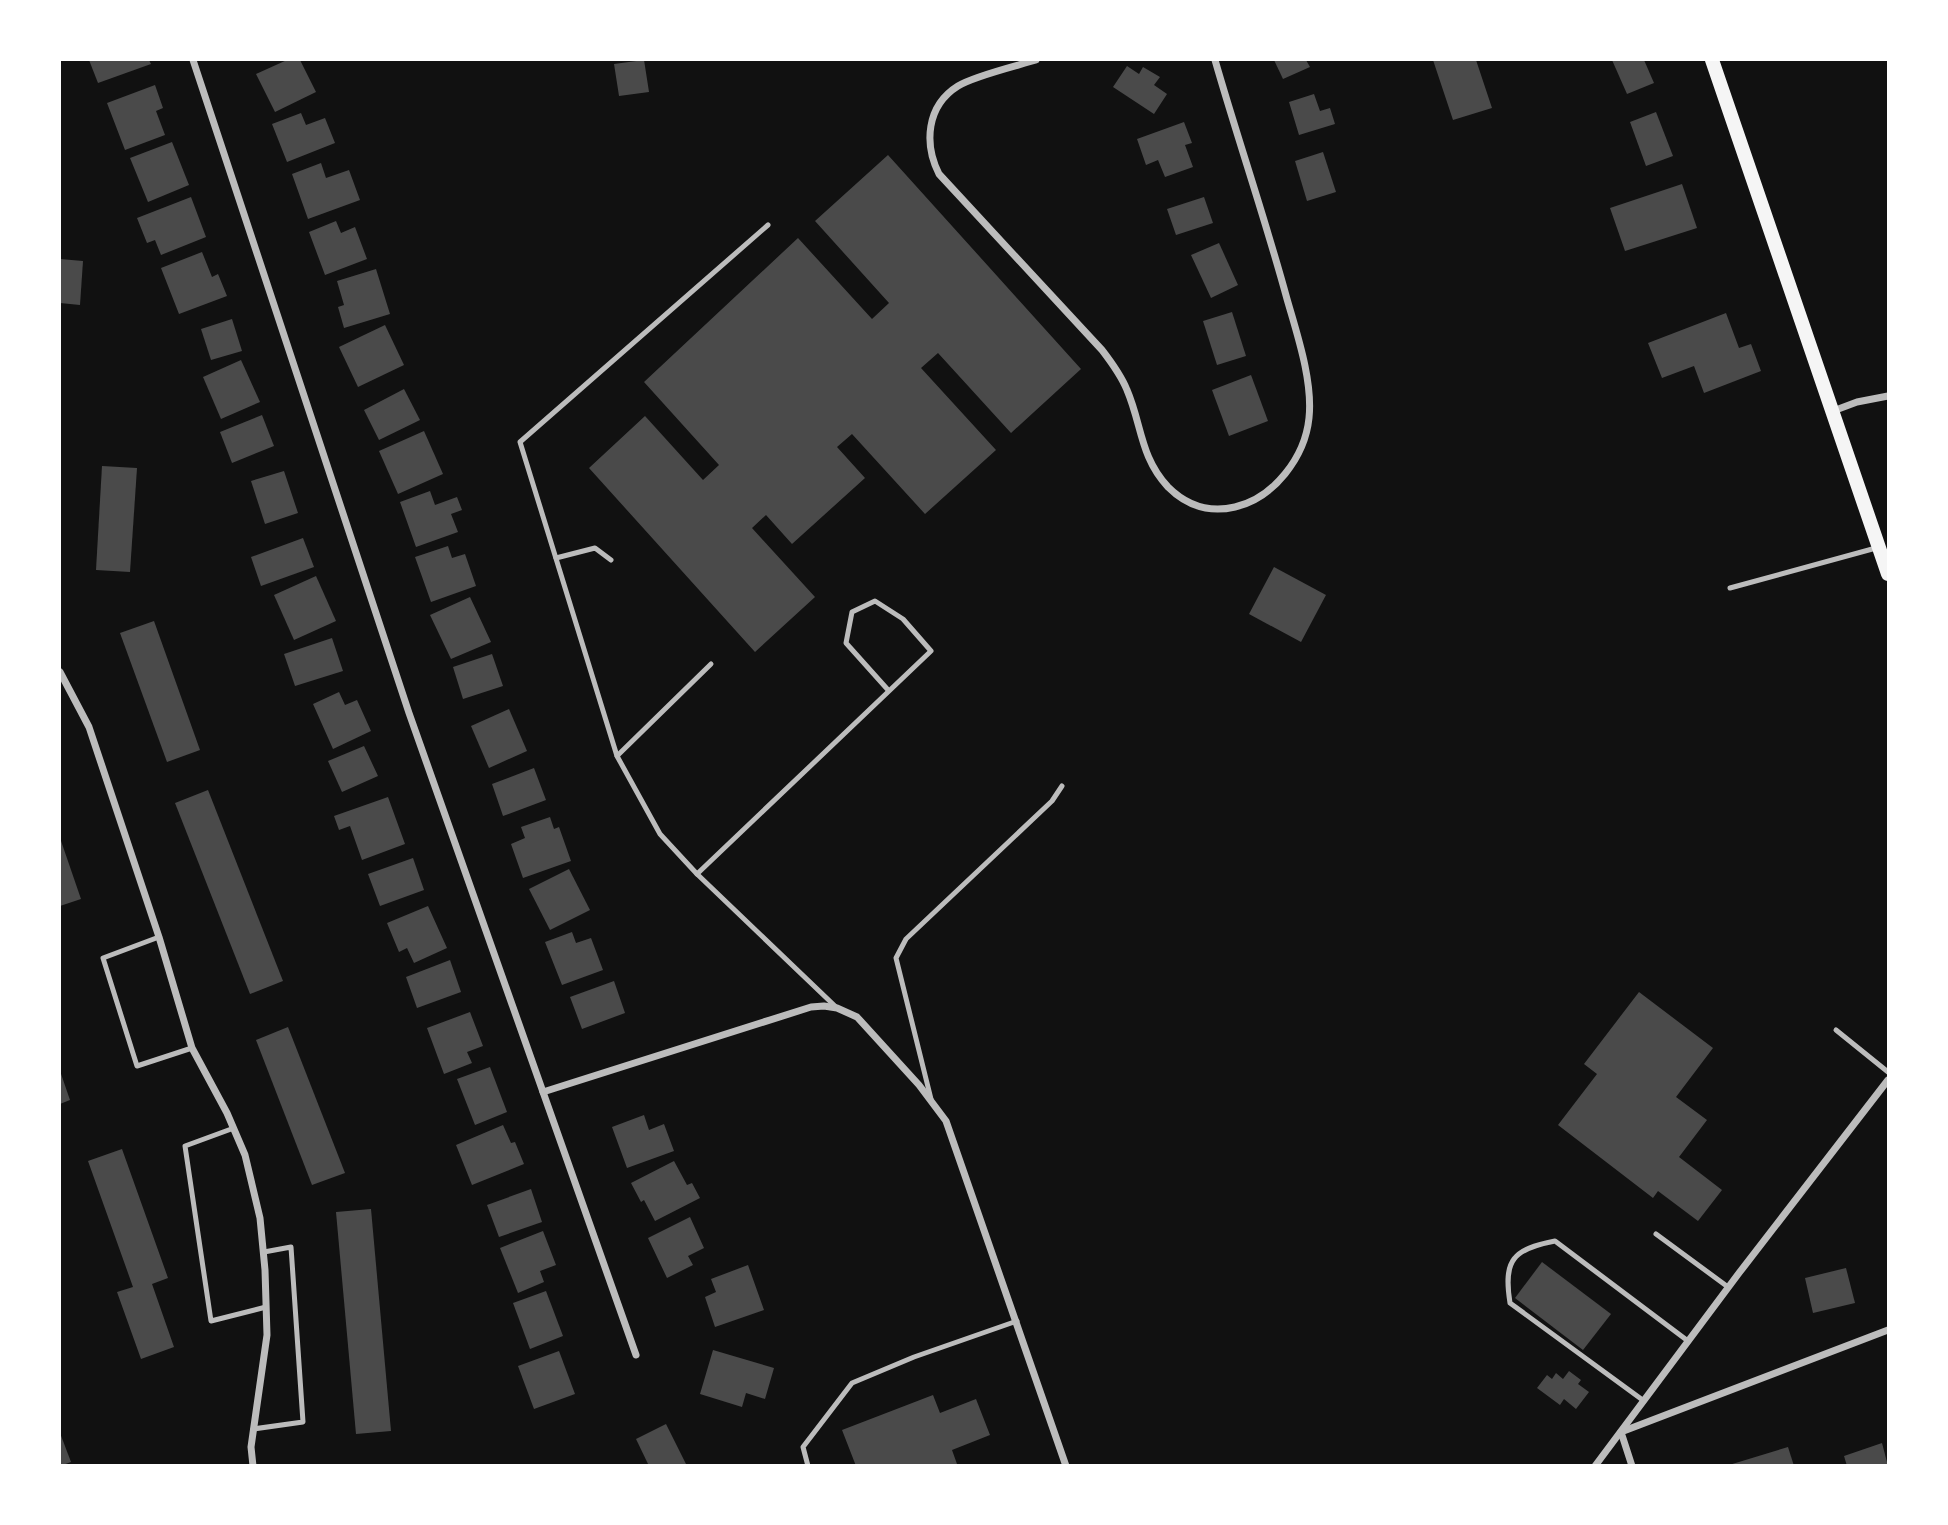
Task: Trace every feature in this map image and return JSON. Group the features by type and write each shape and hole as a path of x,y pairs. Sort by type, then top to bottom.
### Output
{"main road":[{"path":"1712,60 1888,573"}],"street":[{"path":"193,60 409,713 636,1355"},
{"path":"1037,60 959,85 948,94 932,119 929,147 932,161 939,174 1102,350 1116,369 1127,389 1147,456 1167,486 1192,506 1221,509 1251,502 1276,484 1299,452 1306,437 1310,404 1300,343 1215,60"},
{"path":"1833,411 1857,402 1888,396"},
{"path":"60,672 89,727 159,937 192,1048 234,1128 245,1155 260,1218 267,1335 251,1447 253,1465"},
{"path":"543,1092 811,1007 837,1007 857,1017 946,1121 1066,1465"},
{"path":"1595,1465 1888,1080"},
{"path":"1620,1432 1888,1329"},
{"path":"1620,1432 1632,1465"}],"lane":[{"path":"768,225 520,442 617,756 660,834 697,874 837,1007"},
{"path":"1730,588 1879,547"},
{"path":"556,558 595,548 611,560"},
{"path":"697,874 889,691 930,651 902,620 875,601 852,612 846,643 889,691"},
{"path":"617,756 711,664"},
{"path":"932,1102 896,958 906,939 1052,801 1062,786"},
{"path":"159,937 103,958 138,1066 192,1048"},
{"path":"1836,1030 1888,1072"},
{"path":"234,1128 185,1146 211,1321 266,1307"},
{"path":"1656,1234 1728,1287"},
{"path":"1644,1401 1510,1303 1506,1279 1513,1259 1535,1245 1555,1241 1688,1341"},
{"path":"253,1429 303,1422 291,1247 264,1252"},
{"path":"808,1465 803,1447 852,1382 1017,1321"}],"building":[{"path":"89,60 149,60 151,64 98,83"},
{"path":"287,60 300,60 316,92 275,112 256,74"},
{"path":"644,60 649,92 619,96 614,64"},
{"path":"1274,60 1306,60 1310,67 1283,79"},
{"path":"1433,60 1476,60 1492,108 1453,120"},
{"path":"1612,60 1644,60 1654,83 1627,94"},
{"path":"1127,66 1139,74 1143,67 1160,77 1154,85 1167,94 1154,114 1113,87"},
{"path":"155,85 163,108 156,111 165,135 125,150 107,103"},
{"path":"1314,94 1320,111 1330,108 1335,124 1299,135 1289,102"},
{"path":"1656,112 1673,156 1646,166 1630,122"},
{"path":"301,113 306,125 325,118 335,143 287,162 272,124"},
{"path":"1184,122 1192,143 1185,145 1193,167 1165,177 1158,160 1146,165 1137,139"},
{"path":"172,142 189,185 148,202 130,158"},
{"path":"1323,152 1336,192 1307,201 1295,161"},
{"path":"888,155 1081,369 1011,433 938,353 921,368 996,450 925,514 852,434 837,447 865,478 792,544 766,515 752,528 815,597 755,652 589,468 645,416 703,480 719,465 644,382 798,238 872,319 889,303 815,221"},
{"path":"321,163 326,178 349,170 360,200 308,219 292,174"},
{"path":"1682,184 1697,228 1625,251 1610,208"},
{"path":"191,197 206,237 161,255 155,240 147,243 137,218"},
{"path":"1204,197 1213,223 1176,235 1167,209"},
{"path":"336,221 341,233 355,227 367,259 325,275 309,232"},
{"path":"1219,243 1238,285 1211,298 1191,255"},
{"path":"202,252 212,277 218,274 227,296 179,314 161,268"},
{"path":"60,259 83,261 80,305 60,303"},
{"path":"376,269 390,314 344,328 338,307 344,305 337,281"},
{"path":"1232,312 1246,356 1217,365 1203,321"},
{"path":"1726,313 1739,348 1751,344 1761,371 1704,393 1694,366 1662,378 1648,343"},
{"path":"232,319 242,351 211,360 201,329"},
{"path":"385,325 404,365 358,387 339,347"},
{"path":"241,360 260,402 221,419 203,377"},
{"path":"1251,375 1268,421 1229,436 1212,390"},
{"path":"404,389 420,420 379,440 364,410"},
{"path":"262,415 274,446 232,463 220,432"},
{"path":"424,431 443,474 398,494 379,451"},
{"path":"102,466 137,468 130,572 96,570"},
{"path":"284,471 298,513 265,524 251,481"},
{"path":"430,491 435,505 457,497 462,510 451,514 458,532 416,547 400,502"},
{"path":"303,538 314,567 261,586 251,557"},
{"path":"448,546 452,558 465,554 476,586 431,602 415,557"},
{"path":"1274,567 1326,595 1301,642 1249,614"},
{"path":"316,576 336,621 294,640 274,595"},
{"path":"470,597 491,642 451,659 430,615"},
{"path":"154,621 200,750 167,762 120,633"},
{"path":"332,638 343,671 295,686 284,654"},
{"path":"492,654 503,686 463,699 453,667"},
{"path":"339,692 345,705 357,700 371,731 333,749 313,704"},
{"path":"509,709 527,751 489,768 471,726"},
{"path":"364,746 378,776 342,792 328,761"},
{"path":"534,768 546,800 503,816 492,784"},
{"path":"208,790 283,981 250,994 175,803"},
{"path":"388,797 405,844 362,860 350,826 339,830 334,816"},
{"path":"550,817 554,829 559,827 571,861 523,878 511,844 525,838 521,827"},
{"path":"60,838 81,899 60,906"},
{"path":"413,858 424,890 380,906 368,874"},
{"path":"569,869 590,910 550,930 529,889"},
{"path":"428,906 447,948 414,963 407,948 399,952 387,923"},
{"path":"572,932 576,943 591,938 603,970 562,985 545,942"},
{"path":"450,960 461,992 417,1008 406,977"},
{"path":"614,981 625,1013 582,1029 570,997"},
{"path":"1639,992 1713,1048 1676,1097 1707,1120 1679,1157 1722,1190 1698,1221 1658,1191 1653,1198 1558,1125 1597,1074 1584,1064"},
{"path":"470,1012 483,1046 467,1052 472,1063 444,1074 427,1028"},
{"path":"288,1027 345,1173 312,1185 256,1040"},
{"path":"490,1067 507,1112 475,1125 457,1079"},
{"path":"60,1071 70,1100 60,1104"},
{"path":"644,1115 649,1130 664,1124 674,1151 627,1168 612,1127"},
{"path":"503,1125 511,1143 515,1142 524,1164 472,1185 456,1145"},
{"path":"122,1149 168,1278 152,1284 174,1347 141,1359 117,1292 133,1287 88,1161"},
{"path":"674,1161 687,1185 692,1183 700,1198 655,1221 631,1183"},
{"path":"531,1189 542,1222 499,1237 487,1205"},
{"path":"371,1209 391,1431 356,1434 336,1212"},
{"path":"690,1217 704,1248 688,1256 693,1265 667,1278 648,1238"},
{"path":"543,1231 556,1265 540,1271 544,1282 518,1293 500,1248"},
{"path":"1542,1262 1611,1314 1583,1350 1515,1298"},
{"path":"748,1265 764,1310 715,1327 705,1297 716,1292 711,1279"},
{"path":"1846,1268 1855,1303 1813,1313 1805,1278"},
{"path":"546,1291 563,1336 530,1349 513,1303"},
{"path":"713,1350 774,1368 765,1399 746,1393 742,1407 700,1394"},
{"path":"559,1351 575,1394 534,1409 518,1366"},
{"path":"1569,1371 1581,1380 1578,1384 1589,1392 1576,1409 1564,1399 1560,1405 1537,1388 1547,1375 1552,1379 1556,1373 1563,1379"},
{"path":"933,1395 940,1413 976,1399 990,1435 952,1450 957,1464 954,1466 856,1466 842,1430"},
{"path":"666,1424 687,1466 649,1466 636,1439"},
{"path":"60,1433 71,1462 60,1466"},
{"path":"1882,1443 1888,1466 1847,1466 1844,1456"},
{"path":"1788,1447 1794,1466 1729,1466 1729,1465"}]}
